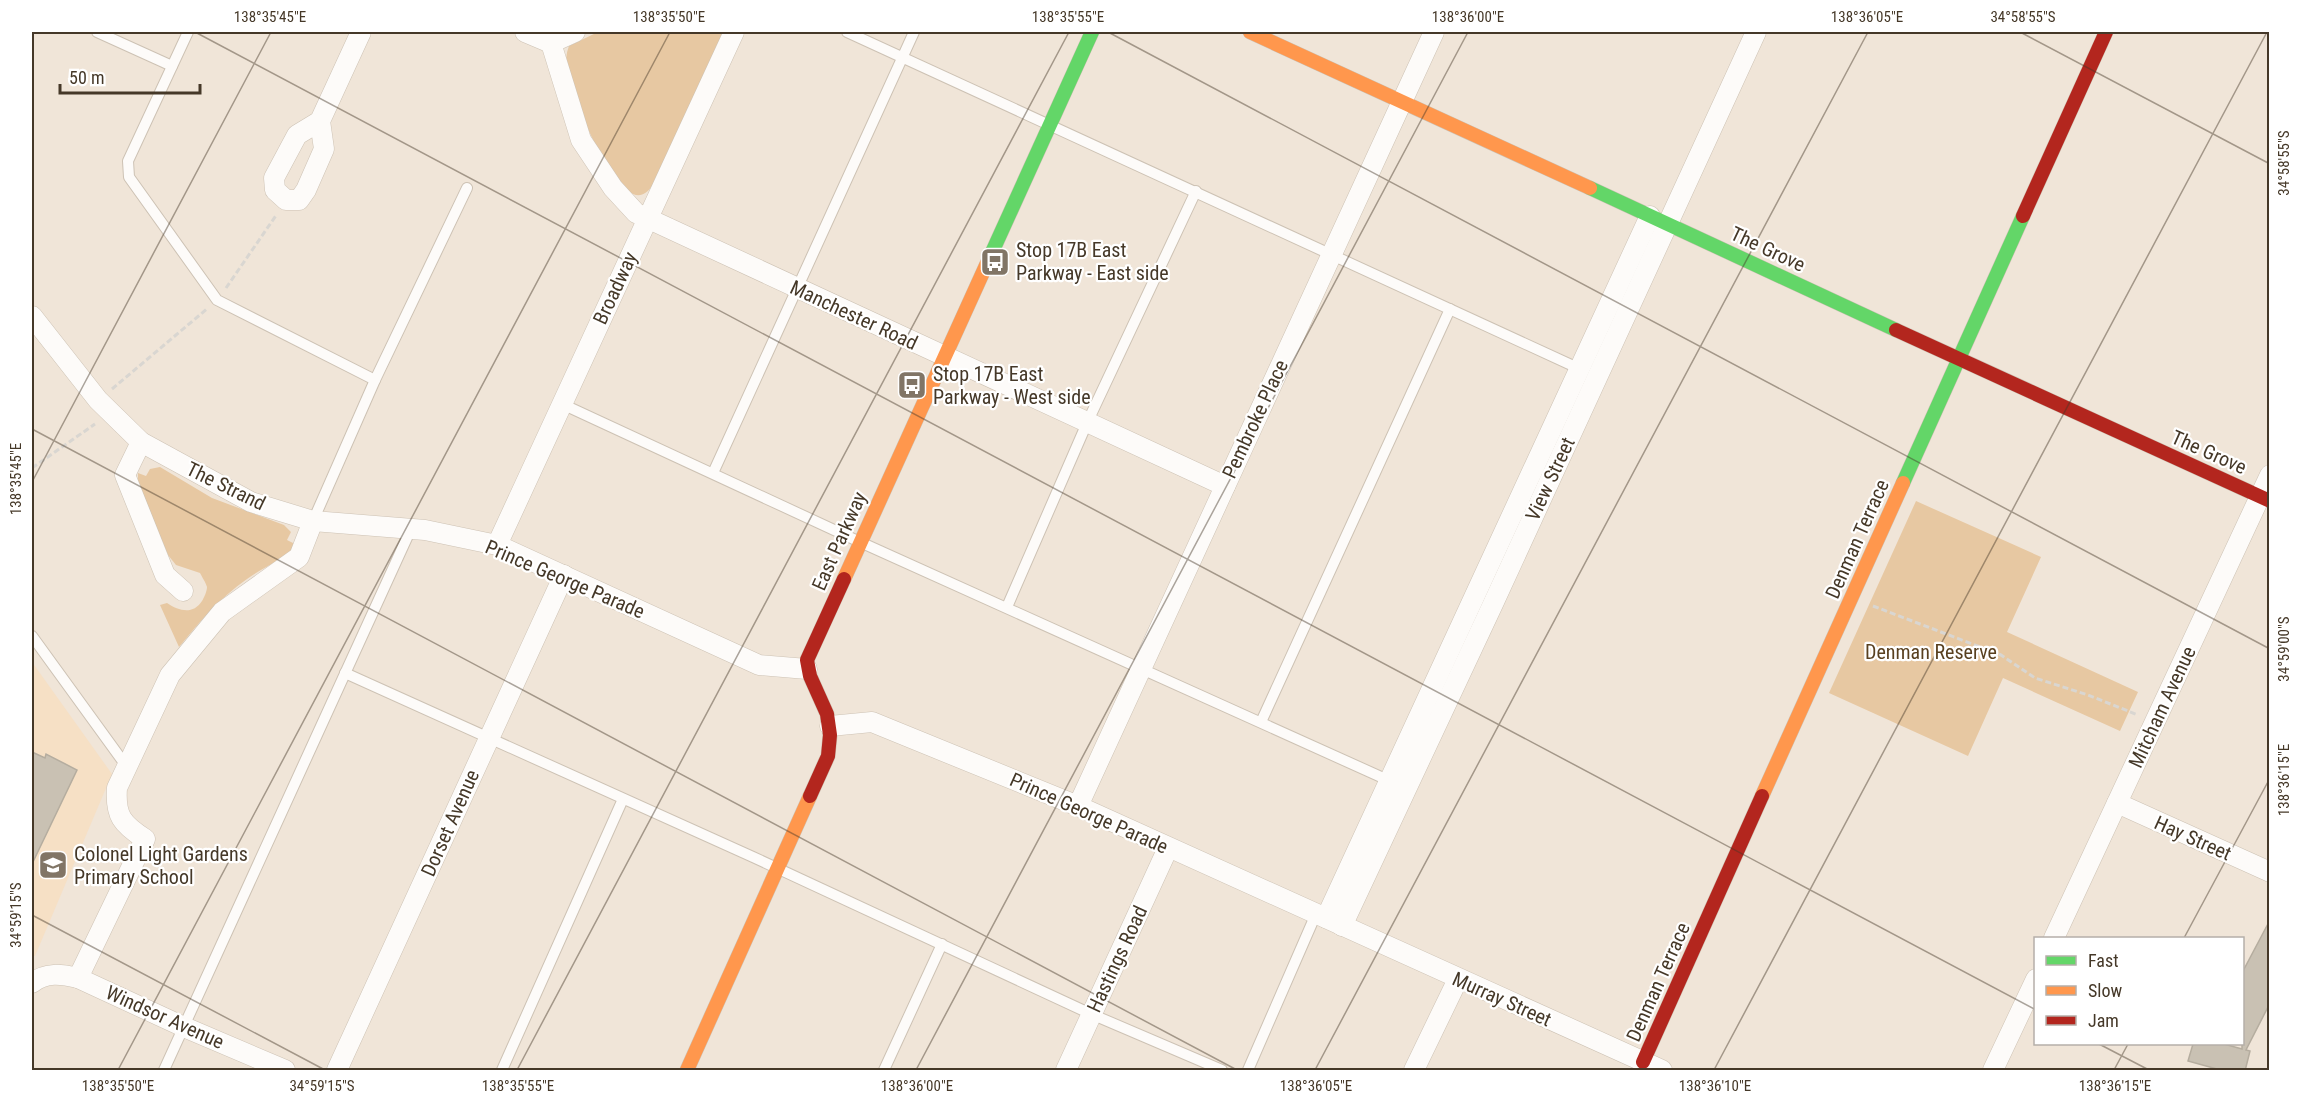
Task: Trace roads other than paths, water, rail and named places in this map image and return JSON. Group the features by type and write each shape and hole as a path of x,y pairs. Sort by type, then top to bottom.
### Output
{"street":[{"path":"320,121 297,135 274,178 275,190 286,200 299,200 306,190 324,149 320,121 361,32"},
{"path":"525,32 551,43 575,32"},
{"name":"Broadway","path":"497,545 734,32"},
{"name":"East Parkway","path":"807,669 807,660 813,646 1092,32"},
{"name":"The Grove","path":"1250,32 2264,499"},
{"name":"Pembroke Place","path":"1078,806 1434,32"},
{"name":"View Street","path":"1328,919 1580,369 1756,32"},
{"name":"Denman Terrace","path":"1643,1062 2106,32"},
{"name":"Manchester Road","path":"551,43 581,140 627,205 647,219 1225,486"},
{"name":"View Street","path":"1328,919 1493,604 1658,220"},
{"name":"The Strand","path":"32,316 105,406 141,442 251,502 313,521"},
{"path":"141,442 125,476 165,575 183,591"},
{"name":"Mitcham Avenue","path":"2055,937 2154,723 2264,499 2270,475"},
{"path":"78,978 145,839 122,820 116,805 117,788 170,675 222,612 298,557 313,521"},
{"name":"Prince George Parade","path":"313,521 411,529 497,545 759,665 807,669"},
{"name":"Dorset Avenue","path":"337,1071 564,575"},
{"path":"687,1071 823,771 829,749 830,726 822,700 807,669"},
{"name":"Prince George Parade","path":"830,726 873,722 1078,806 1328,919"},
{"name":"Hay Street","path":"2117,803 2270,872"},
{"name":"Hastings Road","path":"1066,1071 1168,848"},
{"name":"Murray Street","path":"1328,919 1662,1071"},
{"name":"Windsor Avenue","path":"35,976 57,974 78,978 285,1071"},
{"path":"1414,1071 1458,979"},
{"path":"1993,1071 2034,983"}],"lane":[{"path":"97,32 172,66"},
{"path":"188,32 128,161 129,177 218,300 375,380"},
{"path":"847,32 1580,369"},
{"path":"713,473 914,32"},
{"path":"313,521 375,380 467,188"},
{"path":"1007,607 1087,423 1196,191"},
{"path":"1261,722 1450,309"},
{"path":"562,404 860,542 1390,781"},
{"path":"164,1071 411,529"},
{"path":"32,636 127,767"},
{"path":"345,674 489,737 1091,1014 1222,1071"},
{"path":"502,1071 623,799"},
{"path":"1248,1071 1328,919"},
{"path":"884,1071 942,944"}],"place":[{"name":"Stop 17B East Parkway - East side","path":"995,262"},
{"name":"Stop 17B East Parkway - West side","path":"912,385"},
{"name":"Colonel Light Gardens Primary School","path":"53,865"}],"park label":[{"name":"Denman Reserve","path":"1931,652"}]}
